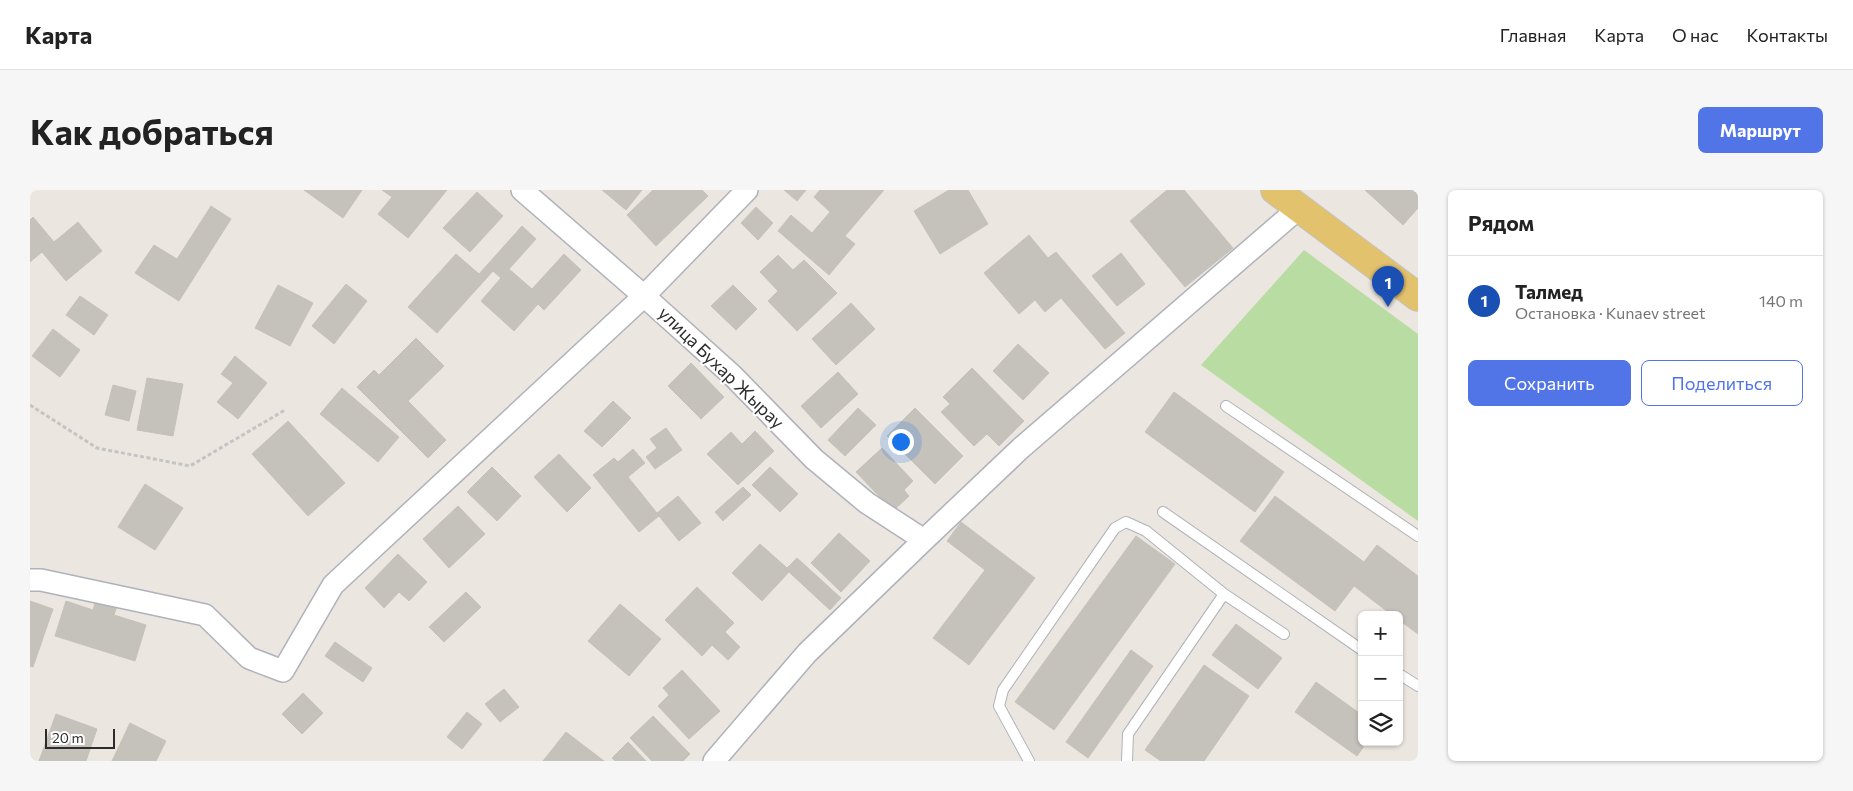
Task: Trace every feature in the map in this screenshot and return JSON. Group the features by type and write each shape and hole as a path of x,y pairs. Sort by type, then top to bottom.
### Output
{"main road":[{"path":"1275,190 1418,297"}],"street":[{"name":"улица Бухар Жырау","path":"522,190 644,296 732,376 814,459 867,503 924,540"},
{"path":"30,580 41,580 205,615 249,658 283,671 333,585 644,296 746,190"},
{"path":"714,761 807,653 1021,448 1298,208"}],"lane":[{"path":"1226,406 1418,536"},
{"path":"1163,512 1358,647"},
{"path":"1029,761 999,706 1003,690 1115,528 1126,522 1146,531 1224,594 1284,634"},
{"path":"1127,761 1128,734 1224,594"},
{"path":"1403,677 1418,686"}],"path":[{"path":"30,405 96,448 190,466 285,410"}],"green space":[{"path":"1304,250 1418,334 1418,521 1201,365"}],"building":[{"path":"304,190 362,190 343,218"},
{"path":"382,190 447,190 408,238 378,214 392,197"},
{"path":"602,190 642,190 626,210"},
{"path":"653,190 702,190 708,196 656,246 627,215"},
{"path":"784,190 806,190 797,201"},
{"path":"820,190 884,190 845,236 855,244 829,275 778,231 791,215 812,233 830,212 814,197"},
{"path":"949,190 968,190 988,224 940,254 914,211"},
{"path":"1167,190 1184,190 1233,248 1185,287 1130,221"},
{"path":"1365,190 1418,190 1418,208 1403,225"},
{"path":"477,192 503,216 470,252 443,228"},
{"path":"211,206 231,219 179,301 135,273 154,245 177,259"},
{"path":"756,207 773,223 758,240 741,223"},
{"path":"33,217 54,242 78,222 102,251 66,281 42,252 30,262 30,220"},
{"path":"522,226 536,239 509,269 532,289 564,254 581,270 544,310 538,304 514,331 481,301 501,278 493,271 437,333 408,307 456,254 479,274"},
{"path":"1029,235 1048,258 1056,252 1125,333 1105,349 1061,298 1045,312 1035,300 1019,314 984,273"},
{"path":"1121,253 1145,284 1117,306 1092,276"},
{"path":"778,255 793,270 804,260 837,293 797,331 768,301 778,291 760,272"},
{"path":"346,284 367,301 334,344 312,326"},
{"path":"278,285 313,303 290,346 255,328"},
{"path":"733,285 757,309 736,330 711,306"},
{"path":"80,296 108,315 94,335 66,315"},
{"path":"851,303 875,329 836,365 812,339"},
{"path":"53,329 80,350 60,377 32,356"},
{"path":"416,338 444,366 408,401 446,440 428,458 357,387 374,370 379,375"},
{"path":"1018,344 1049,373 1023,400 993,371"},
{"path":"235,356 267,383 238,419 217,402 233,383 221,374"},
{"path":"691,363 724,397 701,419 668,386"},
{"path":"972,368 1024,421 999,446 987,434 974,446 941,412 950,404 943,397"},
{"path":"838,372 858,394 821,428 801,406"},
{"path":"147,378 183,384 173,436 137,430"},
{"path":"113,385 136,391 129,421 105,415"},
{"path":"342,388 399,437 378,462 320,414"},
{"path":"1174,392 1284,472 1255,512 1145,432"},
{"path":"613,401 631,418 602,447 584,431"},
{"path":"858,408 876,425 845,456 828,440"},
{"path":"915,408 963,456 935,484 887,436"},
{"path":"288,421 345,483 308,516 252,454"},
{"path":"666,428 682,450 655,469 646,457 657,448 650,439"},
{"path":"755,431 774,451 738,485 707,454 731,432 742,444"},
{"path":"882,448 913,481 904,490 909,496 893,511 856,472"},
{"path":"633,449 645,463 628,477 657,513 678,496 701,523 679,541 659,516 639,532 593,475 614,458 618,462"},
{"path":"559,454 591,488 567,512 534,477"},
{"path":"492,467 521,496 497,521 467,492"},
{"path":"770,467 798,494 780,512 752,485"},
{"path":"145,484 183,508 155,550 118,527"},
{"path":"743,487 751,495 723,521 715,512"},
{"path":"1275,496 1364,562 1377,545 1418,576 1418,634 1403,623 1403,611 1387,611 1354,586 1335,611 1240,541"},
{"path":"458,506 485,534 449,568 423,539"},
{"path":"961,522 1035,578 969,665 933,638 985,570 947,541"},
{"path":"839,533 870,561 841,592 811,563"},
{"path":"1136,536 1175,564 1054,730 1015,702"},
{"path":"760,544 787,568 797,558 841,598 830,610 789,572 762,601 732,573"},
{"path":"398,554 427,582 409,601 399,592 384,608 365,588"},
{"path":"697,587 734,623 725,632 740,647 728,660 712,645 702,656 665,620"},
{"path":"466,592 481,607 444,642 429,627"},
{"path":"96,600 117,606 114,615 146,625 135,661 55,636 66,601 93,610"},
{"path":"30,601 53,609 33,667 30,666"},
{"path":"620,604 661,639 629,676 588,641"},
{"path":"1236,624 1282,658 1258,689 1212,655"},
{"path":"335,642 372,668 363,682 325,656"},
{"path":"1131,650 1153,666 1088,758 1066,742"},
{"path":"1204,665 1249,696 1204,761 1161,761 1145,750"},
{"path":"682,670 720,711 689,739 658,706 669,695 663,688"},
{"path":"1316,682 1358,712 1358,746 1364,746 1357,756 1295,712"},
{"path":"504,689 519,707 500,722 485,704"},
{"path":"303,693 323,713 302,734 282,714"},
{"path":"467,712 482,724 462,749 447,737"},
{"path":"56,714 97,729 86,761 39,761"},
{"path":"653,716 690,754 683,761 652,761 630,738"},
{"path":"130,723 166,741 156,761 112,761"},
{"path":"566,732 604,761 543,761"},
{"path":"628,742 646,761 615,761 612,758"}],"place":[{"name":"Талмед","path":"1388,307"}]}
